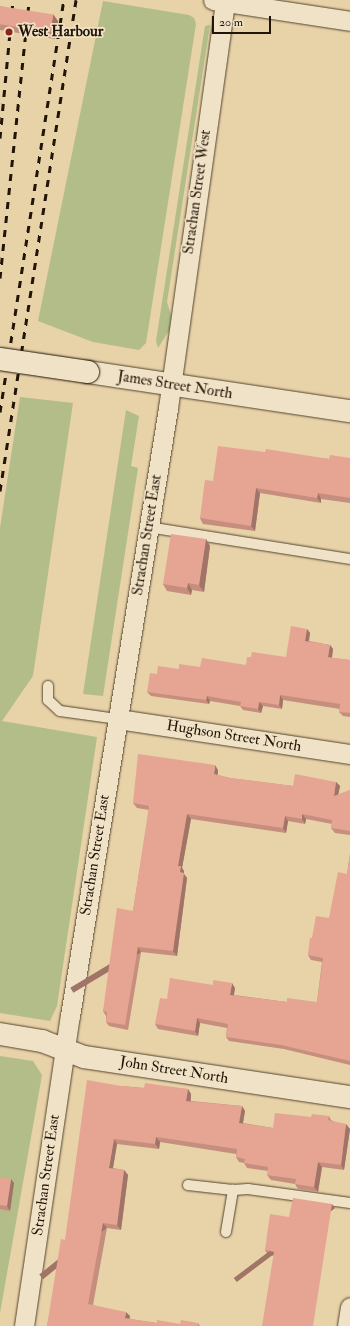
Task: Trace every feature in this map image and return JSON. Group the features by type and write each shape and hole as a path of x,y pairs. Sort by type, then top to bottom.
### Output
{"main road":[{"name":"James Street North","path":"0,359 350,411"},
{"name":"John Street North","path":"0,1034 42,1041 84,1057 350,1097"}],"street":[{"path":"220,1 350,21"},
{"name":"Strachan Street West","path":"171,384 220,1"},
{"name":"Strachan Street East","path":"24,1326 65,1051 171,384"},
{"name":"Hughson Street North","path":"118,719 350,754"},
{"path":"347,1326 350,1307"}],"lane":[{"path":"148,527 350,559"},
{"path":"48,686 48,700 60,711 118,719"},
{"path":"188,1184 233,1190 248,1189 350,1203"},
{"path":"226,1232 233,1190"}],"green space":[{"path":"103,1 189,15 194,18 196,24 146,343 139,350 93,342 38,321"},
{"path":"210,25 167,302 171,315 170,329 158,348 156,341 205,26"},
{"path":"20,397 73,403 33,676 2,721 97,737 57,1006 50,1021 0,1013 0,528"},
{"path":"126,410 139,416 131,466 138,468 103,696 83,694"},
{"path":"0,1056 33,1061 42,1075 0,1313"}],"building":[{"path":"0,6 53,14 51,32 0,24"},
{"path":"218,446 265,452 266,449 329,459 330,455 350,458 350,498 318,493 317,498 256,488 251,526 200,518 205,480 213,481"},
{"path":"171,534 206,539 199,585 188,583 187,588 163,584"},
{"path":"291,626 307,629 305,641 330,645 328,657 350,660 350,713 339,712 340,704 280,695 279,705 259,702 258,709 240,706 241,702 207,696 206,700 147,692 150,673 157,674 158,666 179,669 179,664 200,667 202,658 246,665 247,657 251,657 252,652 286,657"},
{"path":"138,754 215,765 214,774 230,778 293,786 295,774 336,782 334,796 350,790 350,831 331,828 332,820 302,814 302,819 285,816 283,828 187,814 178,866 181,866 180,872 184,873 173,951 138,947 125,1025 106,1022 107,1012 103,1011 117,908 133,911 149,806 133,803"},
{"path":"350,854 350,1061 281,1045 226,1037 228,1024 197,1018 195,1031 155,1024 160,998 167,999 170,978 213,985 213,980 232,983 230,995 287,1002 287,998 317,1002 323,958 308,955 310,938 312,938 316,916 329,918 338,872 347,874"},
{"path":"87,1080 121,1086 144,1088 145,1083 188,1089 186,1101 242,1106 239,1123 273,1128 275,1113 311,1117 312,1114 329,1116 328,1120 346,1124 341,1165 318,1162 314,1187 295,1184 296,1179 267,1175 268,1167 244,1163 245,1159 236,1157 237,1149 156,1137 155,1144 114,1139 109,1168 124,1170 117,1225 103,1223 88,1304 126,1312 125,1318 157,1323 157,1320 180,1324 181,1320 198,1323 198,1326 47,1326 61,1239 65,1240"},
{"path":"0,1177 11,1179 7,1206 0,1205"},
{"path":"293,1198 332,1204 313,1326 262,1326 274,1252 265,1250 270,1214 289,1217"}],"railway":[{"path":"0,138 13,0"},
{"path":"0,278 29,0"},
{"path":"0,412 64,0"},
{"path":"0,491 76,0"}],"place":[{"name":"West Harbour","path":"9,32"}]}
